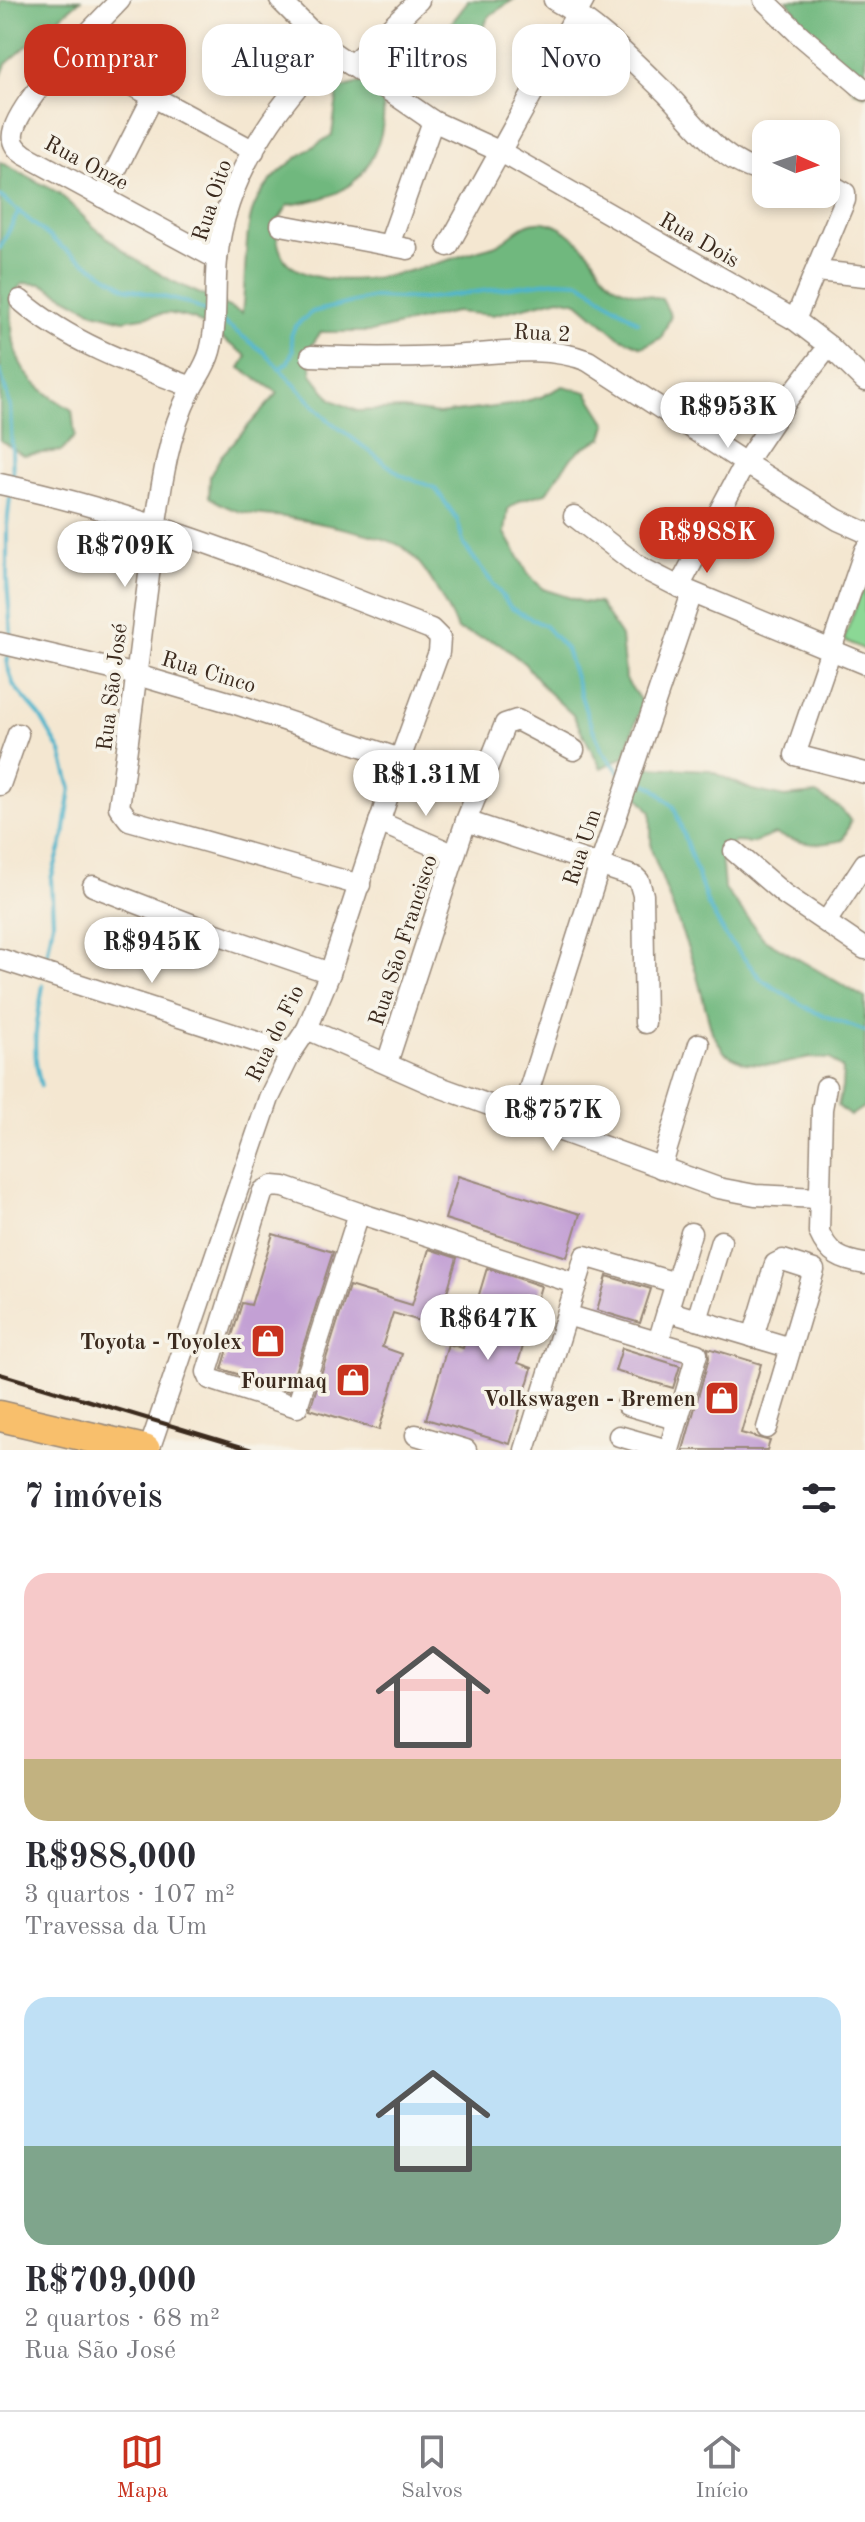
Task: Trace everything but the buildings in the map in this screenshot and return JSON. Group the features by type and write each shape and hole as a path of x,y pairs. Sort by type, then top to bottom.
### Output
{"highway":[{"path":"0,1416 147,1450"}],"street":[{"name":"Rua Onze","path":"98,24 120,0"},
{"path":"280,0 304,24"},
{"path":"343,59 351,65 419,0"},
{"path":"554,0 580,6 719,149 737,163 752,168"},
{"path":"764,0 865,90"},
{"path":"448,246 580,6"},
{"name":"Rua Dois","path":"351,65 433,121 501,152 795,320 829,346 865,381"},
{"name":"Rua Onze","path":"35,96 14,129 12,140 17,148 217,259"},
{"name":"Rua Oito","path":"192,387 207,360 216,318 217,259 227,212 238,181 289,96"},
{"path":"102,197 153,97 254,151"},
{"path":"281,225 398,247 433,121"},
{"path":"795,320 845,200 845,193 840,190"},
{"path":"817,271 865,276"},
{"path":"20,300 62,330 95,348 192,387"},
{"name":"Rua Um","path":"520,1118 685,590 745,463 829,346"},
{"name":"Rua 2","path":"311,356 372,359 542,352 576,356 838,520 865,532"},
{"name":"Rua São José","path":"192,387 172,438 155,527 119,807 129,820 360,885"},
{"path":"0,484 155,527"},
{"path":"574,516 640,567 685,590 865,664"},
{"name":"Rua do Fio","path":"147,1450 269,1098 291,1053 307,1029 330,973 400,759 439,652 440,638 431,629 226,549 155,527"},
{"path":"865,550 795,755 865,773"},
{"name":"Rua Cinco","path":"0,643 137,675 236,704 400,759"},
{"name":"Rua São Francisco","path":"387,1063 466,821 502,731 509,721 517,720 574,750"},
{"path":"0,785 18,734"},
{"path":"466,821 635,877 642,887 645,1023"},
{"path":"379,822 455,855"},
{"path":"734,851 784,894 865,949"},
{"path":"826,922 865,863"},
{"path":"93,886 214,933 330,973"},
{"path":"0,959 291,1053"},
{"path":"307,1029 434,1085 718,1188 755,1195 818,1198"},
{"path":"661,1168 699,1044"},
{"path":"826,1087 822,1109 819,1232 826,1247 835,1256 865,1264"},
{"path":"359,1213 297,1407 210,1379 207,1372 263,1191 273,1186 284,1187 577,1284"},
{"path":"658,1342 691,1233"},
{"path":"697,1320 721,1241"},
{"path":"525,1450 585,1256 676,1283"},
{"path":"753,1337 775,1264 783,1260 814,1270 767,1428"},
{"path":"667,1311 791,1348"},
{"path":"567,1315 697,1354 668,1450 619,1436"},
{"path":"627,1405 678,1420"},
{"path":"416,1435 466,1450"}],"green space":[{"path":"2,0 80,0 52,24 24,24 24,48 6,64 0,79"},
{"path":"468,0 513,0 489,16 485,24 450,24"},
{"path":"787,0 865,0 865,95 854,91"},
{"path":"359,83 359,96 396,96 383,105 379,141 361,174 336,193 288,205 275,226 281,253 290,265 309,275 331,279 380,277 496,245 530,223 544,222 562,229 580,243 615,285 662,299 671,316 661,338 642,347 619,337 578,302 560,298 493,315 455,312 371,332 321,332 309,349 312,374 332,400 357,411 403,409 439,414 510,405 541,397 563,386 587,392 607,424 603,438 575,454 546,493 521,500 508,509 505,533 529,575 543,589 583,602 599,603 621,636 625,678 642,703 624,757 601,768 573,715 546,690 525,664 499,643 458,630 428,575 404,548 382,538 349,530 240,512 209,497 210,476 221,456 278,393 240,368 247,356 194,319 168,313 124,320 94,312 42,284 23,283 12,295 16,350 28,376 72,410 75,436 62,451 23,455 0,440 0,162 59,193 94,227 133,258 174,282 242,313 248,229 254,207 260,195 287,165 332,135 337,96 343,96 343,88"},
{"path":"865,580 865,650 844,640"},
{"path":"646,767 708,770 752,790 785,797 816,794 840,808 851,821 843,840 809,843 775,834 752,843 734,842 721,855 724,888 764,939 865,998 865,1106 850,1116 838,1106 843,1069 830,1059 810,1058 777,1065 745,1063 725,1053 712,1032 694,965 651,849 651,812 636,793"}],"waterway":[{"path":"0,196 63,248 126,288 188,303 208,313"},
{"path":"0,248 19,211"},
{"path":"279,369 288,362 293,351 291,336 295,326 312,312 374,297 423,299 557,281 580,282 638,322"},
{"path":"223,322 265,353 327,419 401,475 435,488 457,519 464,545 511,608 545,626 566,649 602,750 619,772"},
{"path":"0,371 10,405 13,475"},
{"path":"10,498 7,580 11,634"},
{"path":"8,657 7,665 14,686 40,716 61,752 71,788 64,836 51,879 53,922 46,962"},
{"path":"640,781 653,787 674,807 708,905 727,938 762,980 812,1011 865,1031"},
{"path":"41,1086 35,1047 43,985"}],"railway":[{"path":"0,1374 252,1450"}],"place":[{"name":"Toyota - Toyolex","path":"268,1341"},
{"name":"Fourmaq","path":"353,1380"},
{"name":"Volkswagen - Bremen","path":"722,1398"}]}
